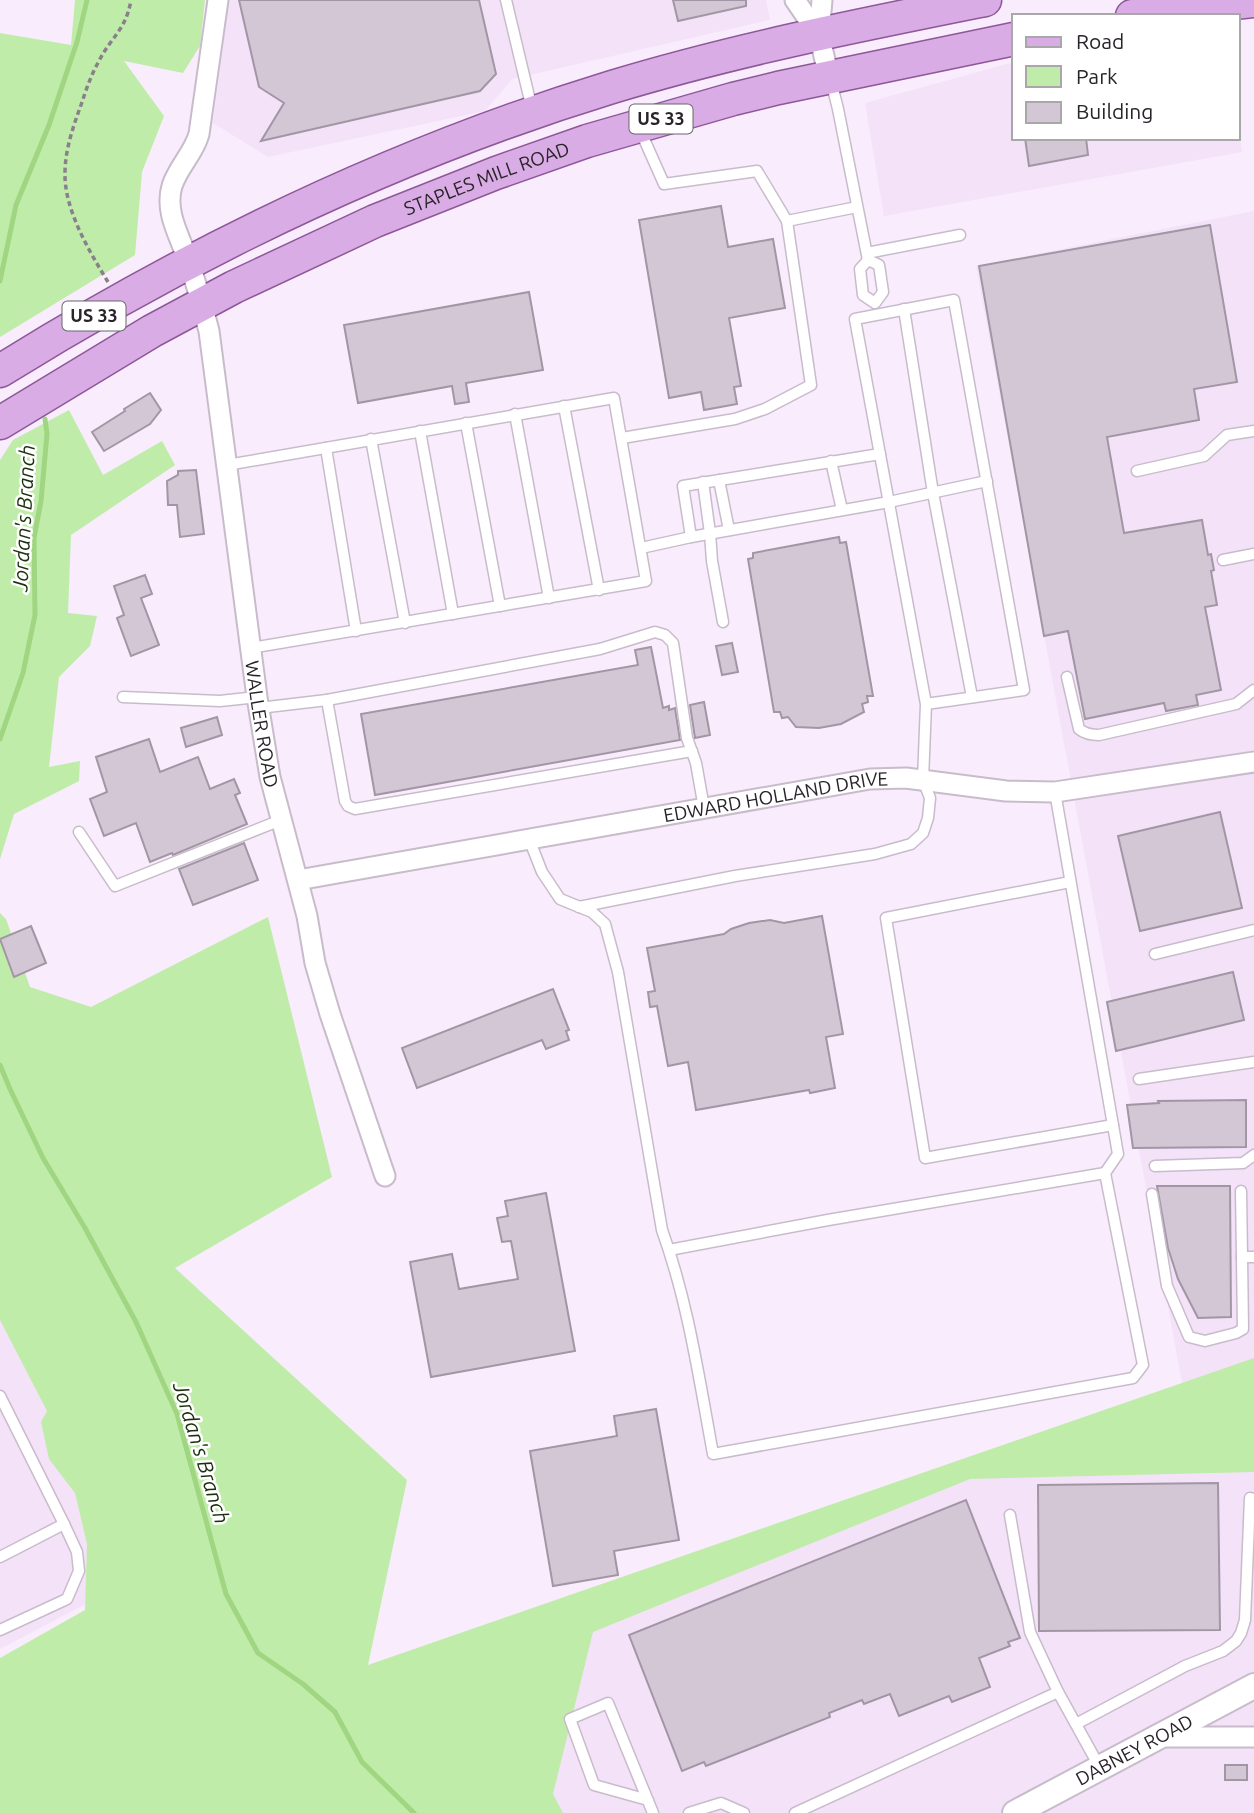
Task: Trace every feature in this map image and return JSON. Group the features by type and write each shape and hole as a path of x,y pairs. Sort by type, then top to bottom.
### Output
{"main road":[{"name":"US 33","path":"0,371 189,262 294,209 482,131 612,88 745,51 985,0"},
{"path":"1146,14 1254,1"},
{"name":"STAPLES MILL ROAD","path":"0,423 202,303 375,221 496,173 587,141 733,99 1012,39"}],"street":[{"name":"WALLER ROAD","path":"218,0 199,134 192,153 175,180 170,197 172,217 189,262 209,331 270,777 307,916 315,963 385,1176"},
{"path":"795,0 819,35"},
{"path":"822,0 819,35 830,77"},
{"name":"EDWARD HOLLAND DRIVE","path":"298,880 870,779 906,778 1006,791 1055,792 1254,762"},
{"name":"DABNEY ROAD","path":"1023,1811 1254,1686"},
{"path":"1160,1737 1254,1737"}],"lane":[{"path":"506,0 533,113"},
{"path":"830,77 867,256 878,265 883,292 876,303 878,314"},
{"path":"622,438 736,419 765,409 811,385 787,222 757,171 664,184 638,126"},
{"path":"787,222 857,207"},
{"path":"876,303 863,295 860,269 867,256 960,235"},
{"path":"579,907 735,876 875,854 911,844 923,833 930,798 923,780 926,704 855,318 954,300 1024,690 926,704"},
{"path":"904,309 933,493 972,697"},
{"path":"226,465 614,398 642,548 646,581 251,648"},
{"path":"564,406 599,590"},
{"path":"514,414 549,598"},
{"path":"466,423 500,606"},
{"path":"420,431 453,614"},
{"path":"1137,471 1204,456 1227,435 1254,431"},
{"path":"371,439 405,623"},
{"path":"326,448 356,631"},
{"path":"691,537 683,486 880,454"},
{"path":"831,461 842,510"},
{"path":"719,480 729,530"},
{"path":"642,548 987,481"},
{"path":"703,482 712,561 723,622"},
{"path":"1223,560 1254,554"},
{"path":"123,697 258,702 327,700 600,649 655,632 666,635 673,643 687,738 696,763 704,808"},
{"path":"1067,677 1079,729 1084,733 1099,736 1236,704 1254,690"},
{"path":"327,700 345,801 355,809 692,751"},
{"path":"529,839 542,872 560,900 592,912 605,924 618,972 662,1230 676,1267 713,1454 1133,1378 1143,1365 1105,1173 1118,1154 1055,792"},
{"path":"79,832 115,886 281,820"},
{"path":"1070,882 886,918 925,1158 1113,1125"},
{"path":"1156,954 1254,930"},
{"path":"1139,1079 1254,1062"},
{"path":"1155,1167 1243,1163 1254,1155"},
{"path":"669,1250 1105,1173"},
{"path":"1152,1194 1167,1286 1189,1336 1205,1341 1243,1329 1241,1191"},
{"path":"1242,1257 1254,1257"},
{"path":"0,1396 77,1552 79,1571 67,1599 0,1630"},
{"path":"1076,1724 1185,1666 1223,1651 1236,1641 1245,1620 1250,1499 1254,1499"},
{"path":"1010,1515 1030,1632 1058,1692 1100,1769"},
{"path":"0,1557 64,1524"},
{"path":"795,1813 1058,1692"},
{"path":"648,1800 594,1785 570,1719 608,1703 648,1800 653,1813"},
{"path":"689,1813 721,1803 744,1813"}],"path":[{"path":"119,301 75,219 64,174 68,143 93,72 100,57 124,25 131,0"}],"shaded area":[{"path":"229,0 766,0 770,20 512,79 485,111 268,157 213,123"},
{"path":"1012,63 1012,140 1240,140 1242,152 884,216 865,103"},
{"path":"1254,211 1254,1813 555,1813 544,1796 588,1622 1183,1388 976,266"},
{"path":"0,1300 139,1576 0,1649"}],"green space":[{"path":"75,0 205,0 200,46 183,73 124,61 164,116 142,172 135,255 0,337 0,33 71,45"},
{"path":"69,410 103,475 162,441 175,465 71,535 68,613 97,616 90,646 59,677 49,767 80,761 79,781 14,814 0,859 0,460 13,440"},
{"path":"0,913 6,919 30,987 91,1007 268,917 332,1177 175,1268 407,1480 368,1665 1254,1358 1254,1472 970,1479 593,1632 553,1794 563,1813 0,1813 0,1658 85,1610 87,1544 75,1493 49,1459 41,1422 47,1411 0,1320"}],"building":[{"path":"239,0 479,0 496,74 480,91 261,141 284,103 259,87"},
{"path":"673,0 746,0 746,6 678,21"},
{"path":"1025,140 1086,140 1088,155 1029,166"},
{"path":"721,206 728,247 773,239 785,308 729,318 741,386 734,387 737,404 704,410 701,392 669,398 639,220"},
{"path":"1210,225 1237,382 1194,389 1199,420 1107,437 1124,533 1202,520 1208,555 1211,554 1214,570 1211,571 1217,605 1205,607 1221,690 1196,695 1198,705 1166,711 1164,703 1085,719 1068,631 1044,636 979,266"},
{"path":"529,292 543,370 466,383 469,402 455,404 452,386 358,403 344,325"},
{"path":"150,393 161,410 150,424 104,451 92,432"},
{"path":"196,470 204,534 180,537 177,505 168,505 167,481 178,475 178,471"},
{"path":"839,537 840,543 846,542 873,696 867,696 868,702 862,704 864,712 841,724 819,728 796,727 788,717 782,718 780,712 774,712 748,559 753,558 753,553"},
{"path":"145,575 152,594 141,598 159,645 131,656 117,618 124,615 114,586"},
{"path":"732,643 738,672 722,675 716,646"},
{"path":"651,647 663,708 675,708 680,740 375,795 361,714 638,665 635,650"},
{"path":"704,702 710,735 695,738 690,705"},
{"path":"217,717 222,735 186,747 181,728"},
{"path":"149,739 160,772 198,757 210,789 234,779 240,793 235,795 247,824 150,862 136,823 104,836 90,799 107,792 96,757"},
{"path":"1220,812 1242,908 1140,931 1118,836"},
{"path":"244,843 258,880 193,905 179,869"},
{"path":"822,916 843,1034 826,1037 835,1088 696,1110 688,1062 668,1066 657,1006 650,1007 648,992 655,991 647,948 724,934 749,923 770,920 784,923"},
{"path":"31,926 46,963 14,977 0,939"},
{"path":"1233,972 1244,1020 1116,1051 1107,1002"},
{"path":"553,989 569,1030 566,1031 569,1040 546,1049 542,1040 417,1088 402,1048"},
{"path":"1246,1100 1246,1147 1133,1148 1127,1105 1159,1103 1158,1101"},
{"path":"1157,1186 1230,1186 1231,1317 1198,1318 1178,1279 1168,1248"},
{"path":"546,1193 575,1351 431,1377 410,1262 452,1254 459,1289 518,1279 511,1241 502,1242 497,1218 508,1216 505,1201"},
{"path":"656,1409 679,1540 614,1551 618,1575 553,1586 530,1451 617,1436 614,1416"},
{"path":"1218,1483 1220,1630 1039,1631 1038,1485"},
{"path":"966,1500 1020,1638 1008,1642 1010,1646 979,1658 990,1687 952,1702 949,1696 899,1716 890,1694 864,1704 862,1700 829,1713 830,1717 706,1766 704,1762 682,1771 629,1635"},
{"path":"1225,1765 1247,1765 1247,1780 1225,1780"}],"waterway":[{"name":"Jordan's Branch","path":"0,281 16,205 49,125 77,42 87,0"},
{"name":"Jordan's Branch","path":"0,739 23,673 35,615 34,538 41,501 47,434 45,419"},
{"name":"Jordan's Branch","path":"0,1065 43,1158 136,1322 177,1414 226,1594 258,1653 303,1684 335,1712 362,1762 414,1813"}]}
